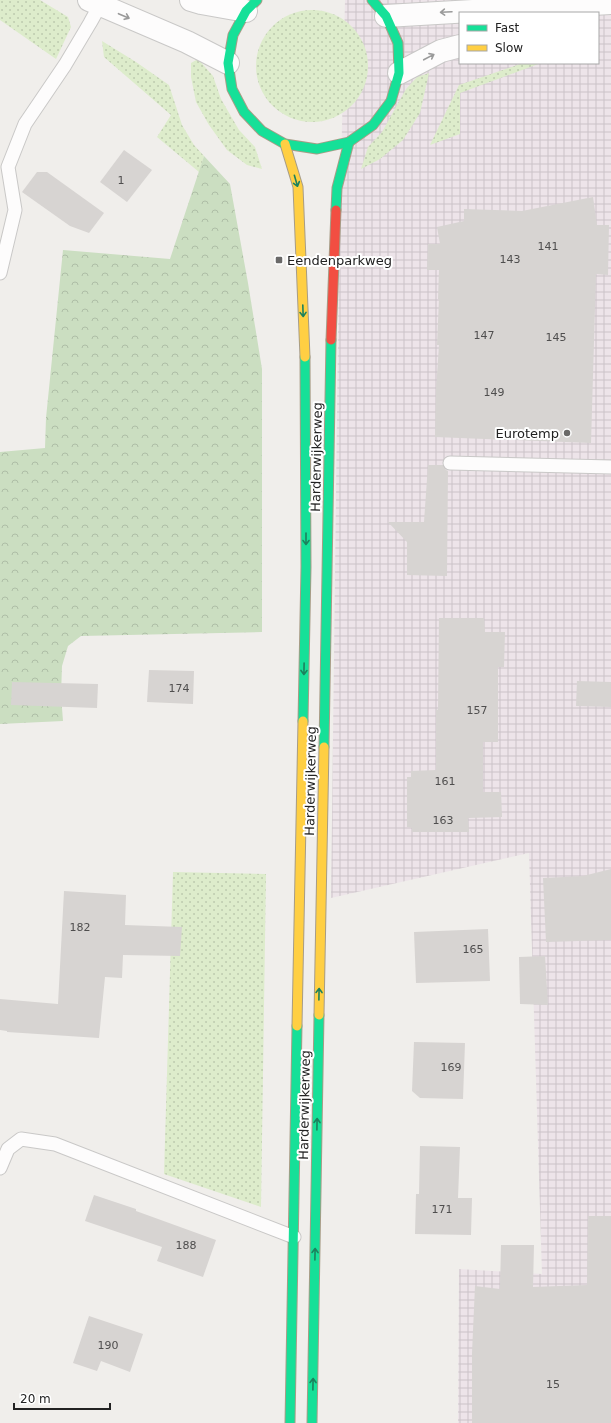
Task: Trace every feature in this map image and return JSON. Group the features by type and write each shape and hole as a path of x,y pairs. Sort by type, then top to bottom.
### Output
{"main road":[{"path":"251,5 233,35 228,63 232,89 244,112 262,131 285,144 317,149 349,142 373,125 391,101 399,73 398,43 379,8"},
{"name":"Harderwijkerweg","path":"312,1423 332,304 337,188 349,142"},
{"name":"Harderwijkerweg","path":"285,144 298,187 305,351 306,568 290,1423"}],"street":[{"path":"191,0 201,3 251,5"},
{"path":"97,2 187,42 228,63"},
{"path":"379,8 556,6 611,3"},
{"path":"594,12 611,7"},
{"path":"399,73 441,51 459,46"}],"lane":[{"path":"0,273 15,210 8,167 25,124 65,65 97,2"},
{"path":"450,463 611,467"},
{"path":"0,1168 8,1149 21,1139 55,1144 294,1236"}],"shaded area":[{"path":"345,0 611,0 611,1423 458,1423 459,1269 542,1274 529,853 331,898 339,254"}],"green space":[{"path":"0,0 40,0 68,17 71,27 56,59 0,20"},
{"path":"312,10 334,14 352,26 364,44 368,66 364,88 352,106 334,118 312,122 290,118 272,106 260,88 256,66 260,44 272,26 290,14"},
{"path":"102,41 169,85 182,125 194,145 204,156 199,172 157,137 171,115 104,57"},
{"path":"198,59 213,76 221,99 239,130 255,147 262,169 247,165 227,150 209,125 196,102 191,77 191,63"},
{"path":"520,64 538,64 460,93 460,134 430,145 459,85"},
{"path":"429,73 420,113 403,140 380,159 361,169 368,147 382,132 406,89 417,77"},
{"path":"204,156 230,184 262,369 262,632 81,636 68,646 62,666 61,695 63,721 0,724 0,452 45,448 46,418 63,250 170,259"},
{"path":"173,872 266,874 261,1207 164,1174"}],"building":[{"path":"124,150 152,170 127,202 100,182"},
{"path":"37,172 47,172 104,213 89,233 70,226 22,192"},
{"path":"593,197 597,225 609,225 608,275 596,274 591,443 435,437 439,345 437,345 439,270 427,270 428,244 440,244 437,227 464,221 464,209 522,211"},
{"path":"428,465 443,465 448,471 447,576 407,575 407,542 388,522 424,522"},
{"path":"439,618 484,618 485,632 505,632 504,667 498,667 498,742 483,742 483,792 501,792 502,817 468,818 469,832 412,832 412,828 407,827 407,777 411,777 411,771 436,770 436,709 438,710"},
{"path":"149,670 194,671 193,704 147,702"},
{"path":"577,681 611,682 611,707 576,706"},
{"path":"12,682 98,684 97,708 11,705"},
{"path":"611,869 611,940 546,942 543,878 583,876"},
{"path":"64,891 126,895 125,925 182,927 180,956 123,955 122,978 105,977 99,1038 7,1032 0,1030 0,999 58,1004"},
{"path":"488,929 490,981 416,983 414,932"},
{"path":"545,956 548,1005 520,1004 519,957"},
{"path":"414,1042 465,1043 463,1099 420,1098 412,1091"},
{"path":"420,1146 460,1147 458,1198 472,1198 471,1235 415,1234 416,1194 419,1194"},
{"path":"94,1195 136,1209 136,1211 216,1240 203,1277 157,1261 162,1247 85,1221"},
{"path":"588,1216 611,1216 611,1423 472,1423 472,1353 475,1286 500,1289 501,1245 534,1245 533,1287 587,1285"},
{"path":"89,1316 143,1334 130,1372 101,1361 97,1371 73,1363"}],"traffic: fast":[{"path":"257,0 246,11 233,35 228,63 232,89 244,112 262,131 285,144 317,149 349,142 373,125 391,101 399,73 398,43 386,16 372,0"},
{"path":"336,210 337,188 349,142"},
{"path":"324,747 331,340"},
{"path":"303,721 306,567 305,357"},
{"path":"312,1423 319,1015"},
{"path":"290,1423 297,1026"}],"traffic: slow":[{"path":"285,144 298,187 305,357"},
{"path":"297,1026 303,721"},
{"path":"319,1015 324,747"}],"traffic: jam":[{"path":"331,340 336,210"}],"place":[{"name":"Eendenparkweg","path":"279,260"},
{"name":"Eurotemp","path":"567,433"}]}
